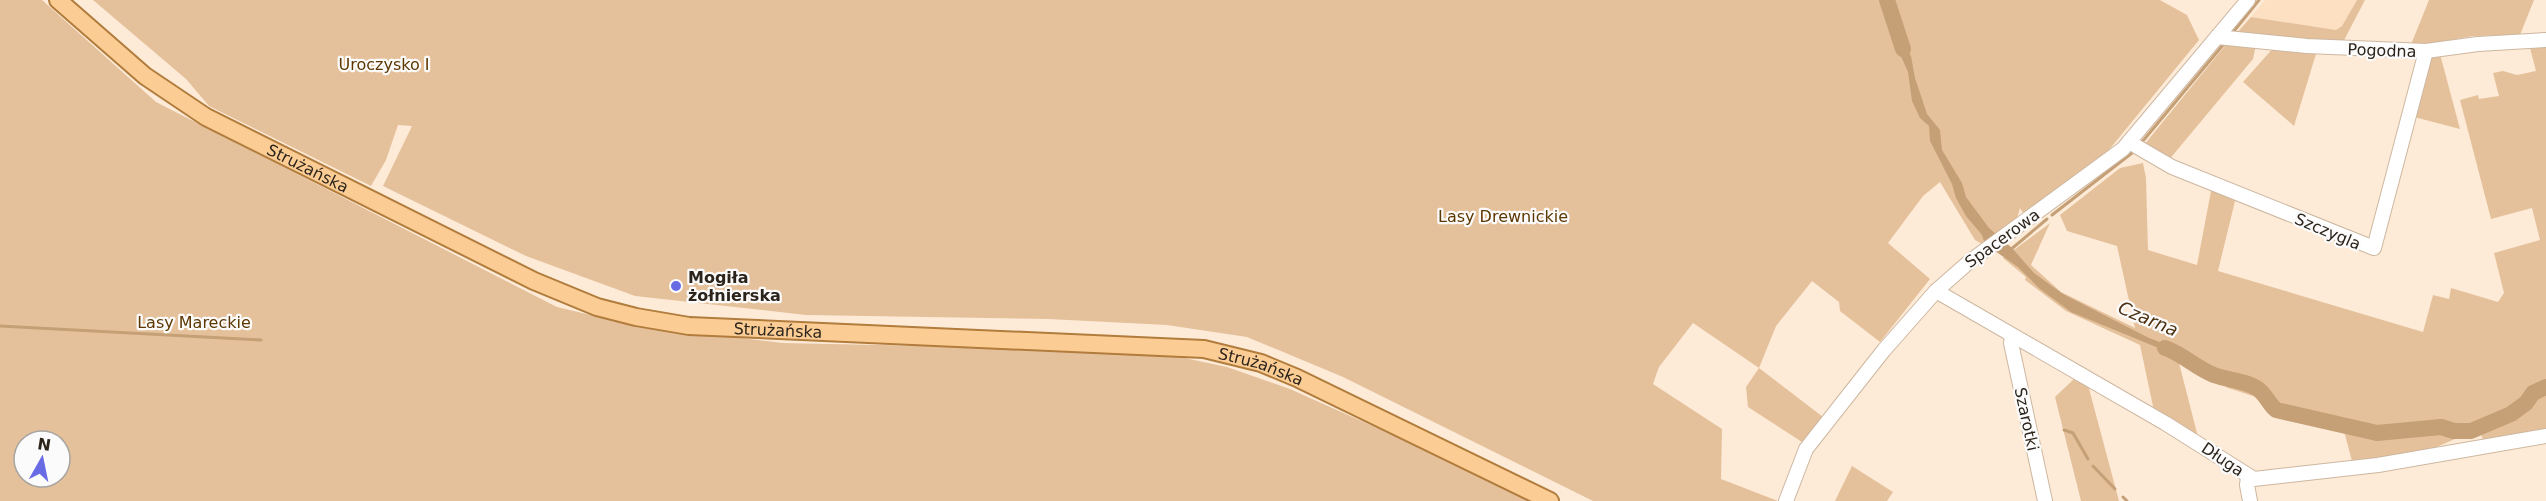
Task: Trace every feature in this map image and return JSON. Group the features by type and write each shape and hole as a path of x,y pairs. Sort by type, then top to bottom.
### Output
{"main road":[{"name":"Strużańska","path":"58,0 145,76 206,117 534,281 597,307 636,317 689,326 1160,346 1224,354 1261,363 1297,378 1551,501"}],"street":[{"name":"Spacerowa","path":"1786,501 1806,449 1878,358 1936,291 2129,142 2248,0"},
{"name":"Pogodna","path":"2217,37 2307,46 2426,51 2478,44 2546,40"},
{"name":"Szczygla","path":"2129,142 2172,167 2374,248 2426,51"},
{"name":"Długa","path":"1936,291 2165,423 2248,477 2272,479 2378,465 2546,436"},
{"name":"Szarotki","path":"2012,336 2011,346 2044,501"},
{"path":"2248,477 2250,501"}],"shaded area":[{"path":"2265,0 2357,0 2342,26 2336,30 2251,17"},
{"path":"1895,29 1901,31 1903,43 1911,56 1915,78 1927,114 1940,130 1942,150 1962,183 1966,197 1989,228 2012,248 2034,273 2063,294 2149,338 2184,351 2183,358 2071,312 2040,289 2018,267 1985,244 1982,235 1966,216 1956,198 1952,184 1930,141 1929,126 1920,118 1912,101 1908,72 1900,54"}],"green space":[{"name":"Lasy Mareckie","path":"0,0 42,0 156,102 557,307 633,325 783,343 976,347 1009,340 1161,353 1227,367 1290,389 1453,462 1532,501 0,501"},
{"name":"Lasy Drewnickie","path":"93,0 2160,0 2187,15 2199,40 2108,151 2027,213 2023,213 2020,208 2016,222 1982,244 1975,240 1940,182 1923,196 1888,243 1930,279 1880,342 1840,311 1839,302 1812,281 1776,326 1759,368 1693,323 1659,367 1653,384 1722,429 1721,479 1778,501 1593,501 1343,377 1247,337 1167,325 1048,319 806,315 635,296 526,256 383,186 412,126 398,125 386,160 371,186 209,106 186,79"},
{"path":"2357,0 2365,0 2341,46 2235,35 2251,17 2336,30 2342,26"},
{"path":"2429,0 2534,0 2520,35 2473,36 2410,47"},
{"path":"2228,42 2256,45 2253,59 2168,161 2144,145"},
{"path":"2529,44 2546,46 2546,430 2483,440 2481,434 2454,435 2455,439 2413,457 2353,465 2344,431 2268,410 2256,397 2228,388 2178,359 2198,437 2154,411 2140,345 2066,311 2025,280 2026,277 2003,258 2050,223 2031,265 2061,292 2135,328 2117,246 2067,231 2060,215 2120,168 2143,163 2146,178 2148,250 2197,265 2212,186 2236,197 2218,271 2423,332 2433,295 2449,299 2451,288 2498,302 2504,293 2494,253 2540,240 2532,208 2491,219 2460,100 2478,95 2479,99 2499,96 2493,73 2503,71 2517,75 2536,71"},
{"path":"2275,46 2292,52 2316,54 2294,126 2243,82"},
{"path":"2440,54 2460,129 2414,117 2430,55"},
{"path":"1759,368 1823,417 1802,442 1748,407 1746,387"},
{"path":"2075,378 2088,385 2119,501 2081,501 2055,397"},
{"path":"1852,466 1893,492 1887,501 1835,501"}],"waterway":[{"name":"Czarna","path":"1887,0 1903,49"},
{"path":"2234,31 2259,0"},
{"path":"2142,142 2223,45"},
{"path":"2052,215 2132,153"},
{"path":"2009,251 2047,219"},
{"path":"0,326 261,340"},
{"name":"Czarna","path":"2165,348 2214,375 2254,386 2276,410 2377,433 2441,427 2454,431 2471,431 2511,414 2526,403 2533,393 2546,387"},
{"path":"2064,430 2073,433 2088,459"},
{"path":"2093,466 2115,489"},
{"path":"2123,497 2127,501"}],"place":[{"name":"Mogiła żołnierska","path":"676,286"}],"park label":[{"name":"Uroczysko I","path":"384,64"}]}
